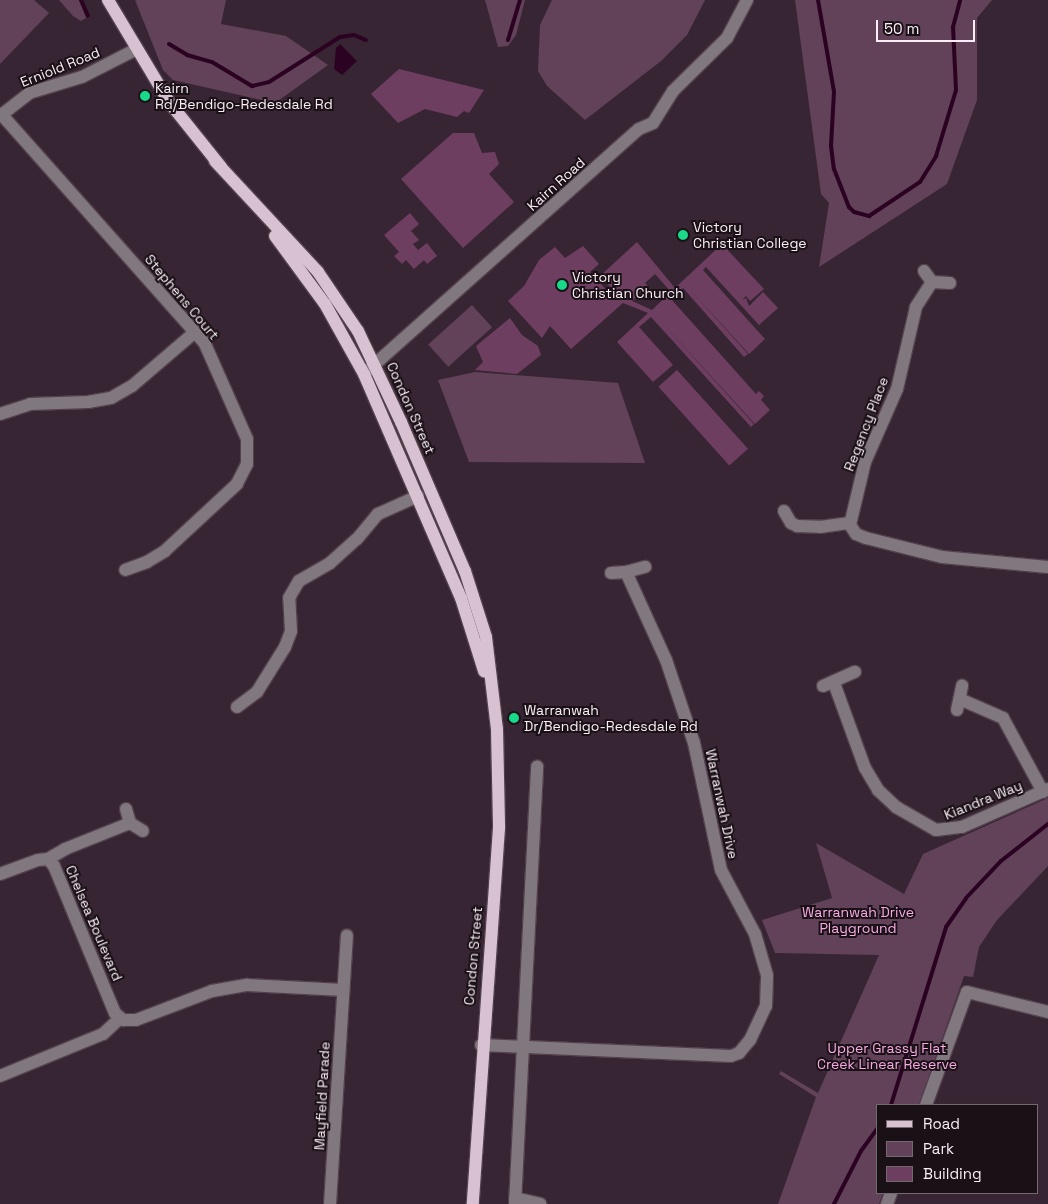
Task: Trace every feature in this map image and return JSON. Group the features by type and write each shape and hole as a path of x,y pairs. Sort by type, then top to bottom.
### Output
{"main road":[{"name":"Condon Street","path":"108,0 135,50 169,102 309,282 364,374 418,496 471,625 494,710"},
{"name":"Condon Street","path":"215,161 318,272 358,331 376,366 465,571 486,637 494,710 498,828 482,1044 473,1204"}],"street":[{"name":"Kairn Road","path":"364,374 376,366 639,129 653,123 673,91 727,38 747,0"},
{"name":"Erniold Road","path":"1,116 29,92 82,77 135,50"},
{"name":"Stephens Court","path":"1,116 195,332 211,354 247,439 247,464 237,484 165,551 147,562 125,570"},
{"path":"924,271 932,282 950,283"},
{"name":"Regency Place","path":"850,523 865,462 897,390 916,307 932,282"},
{"path":"0,414 30,404 88,402 111,398 132,386 195,332"},
{"path":"237,707 257,692 285,647 291,631 289,598 299,581 330,563 356,540 378,514 418,496"},
{"path":"784,511 791,523 797,526 827,527 850,523 852,530 861,536 942,557 1048,567"},
{"path":"611,573 626,572 645,567"},
{"name":"Warranwah Drive","path":"482,1044 742,1057 766,1006 767,975 755,934 721,870 694,743 666,660 626,572"},
{"name":"Kiandra Way","path":"855,672 829,684 871,780 888,801 924,824 936,830 952,830 1046,790"},
{"path":"962,686 959,705 1003,718 1046,790"},
{"path":"537,767 521,1046 515,1201 540,1204"},
{"path":"126,809 130,823 143,831"},
{"path":"48,859 65,849 130,823"},
{"name":"Chelsea Boulevard","path":"0,874 48,859 54,866 120,1018"},
{"name":"Mayfield Parade","path":"330,1204 348,936"},
{"path":"0,1076 103,1034 120,1018 136,1020 212,991 247,985 343,990"},
{"path":"926,1104 967,992 1048,1012"}],"green space":[{"path":"0,0 34,0 49,13 0,64"},
{"path":"59,0 79,0 86,18 81,21 73,16"},
{"path":"135,0 226,0 221,24 286,36 328,65 275,103 173,80 163,70"},
{"path":"485,0 525,0 516,35 508,46 498,47"},
{"path":"552,0 705,0 687,35 661,61 585,120 547,86 538,71 540,25"},
{"path":"795,0 992,0 977,18 977,100 947,184 819,267 829,203 821,194"},
{"path":"472,305 492,327 448,367 428,344"},
{"path":"475,372 618,383 645,463 469,462 438,380"},
{"name":"Upper Grassy Flat Creek Linear Reserve","path":"1048,798 1048,866 997,920 979,947 973,977 964,976 919,1104 876,1104 876,1194 883,1194 879,1204 778,1204 816,1097 779,1074 781,1071 818,1093 879,955 775,953 762,920 832,898 816,843 904,894 923,854"}],"shaded area":[{"path":"340,44 357,61 342,75 334,69 336,48"}],"building":[{"path":"399,69 484,90 469,113 464,111 457,117 425,109 398,123 371,94"},
{"path":"453,133 474,133 482,153 495,152 499,164 489,174 514,202 463,248 401,179"},
{"path":"410,213 419,224 411,231 419,240 413,244 418,250 427,243 437,256 427,264 424,260 414,269 406,260 402,264 394,256 399,252 384,235"},
{"path":"637,242 675,288 722,244 764,289 750,301 746,296 742,300 746,298 749,306 763,292 778,308 759,325 706,267 703,270 765,339 749,354 686,285 748,354 744,357 683,288 671,299 756,394 759,391 764,396 761,400 770,410 755,424 654,314 754,424 751,427 651,317 639,327 673,365 653,382 617,342 648,313 623,303 571,349 550,326 542,338 508,301 524,286 539,260 555,247 565,258 583,246 599,264 590,272 610,294 618,286 612,289 600,276","holes":["655,274 671,292 652,310 632,301 648,286 645,283"]},
{"path":"510,318 522,335 538,346 541,355 517,374 475,370 483,362 476,346"},
{"path":"677,370 748,449 729,466 658,387"}],"waterway":[{"path":"81,0 88,16"},
{"path":"508,40 520,0"},
{"path":"818,0 834,92 831,146 834,169 849,207 854,212 869,216 920,182 936,156 956,90 953,27 960,0"},
{"path":"169,44 187,55 212,62 252,86 269,82 340,37 354,35 366,40"},
{"path":"891,1104 946,927 966,898 1001,861 1048,824"},
{"path":"834,1204 861,1151 876,1130"}],"place":[{"name":"Kairn Rd/Bendigo-Redesdale Rd","path":"145,96"},
{"name":"Victory Christian College","path":"683,235"},
{"name":"Victory Christian Church","path":"562,285"},
{"name":"Warranwah Dr/Bendigo-Redesdale Rd","path":"514,718"}],"park label":[{"name":"Warranwah Drive Playground","path":"858,920"}]}
